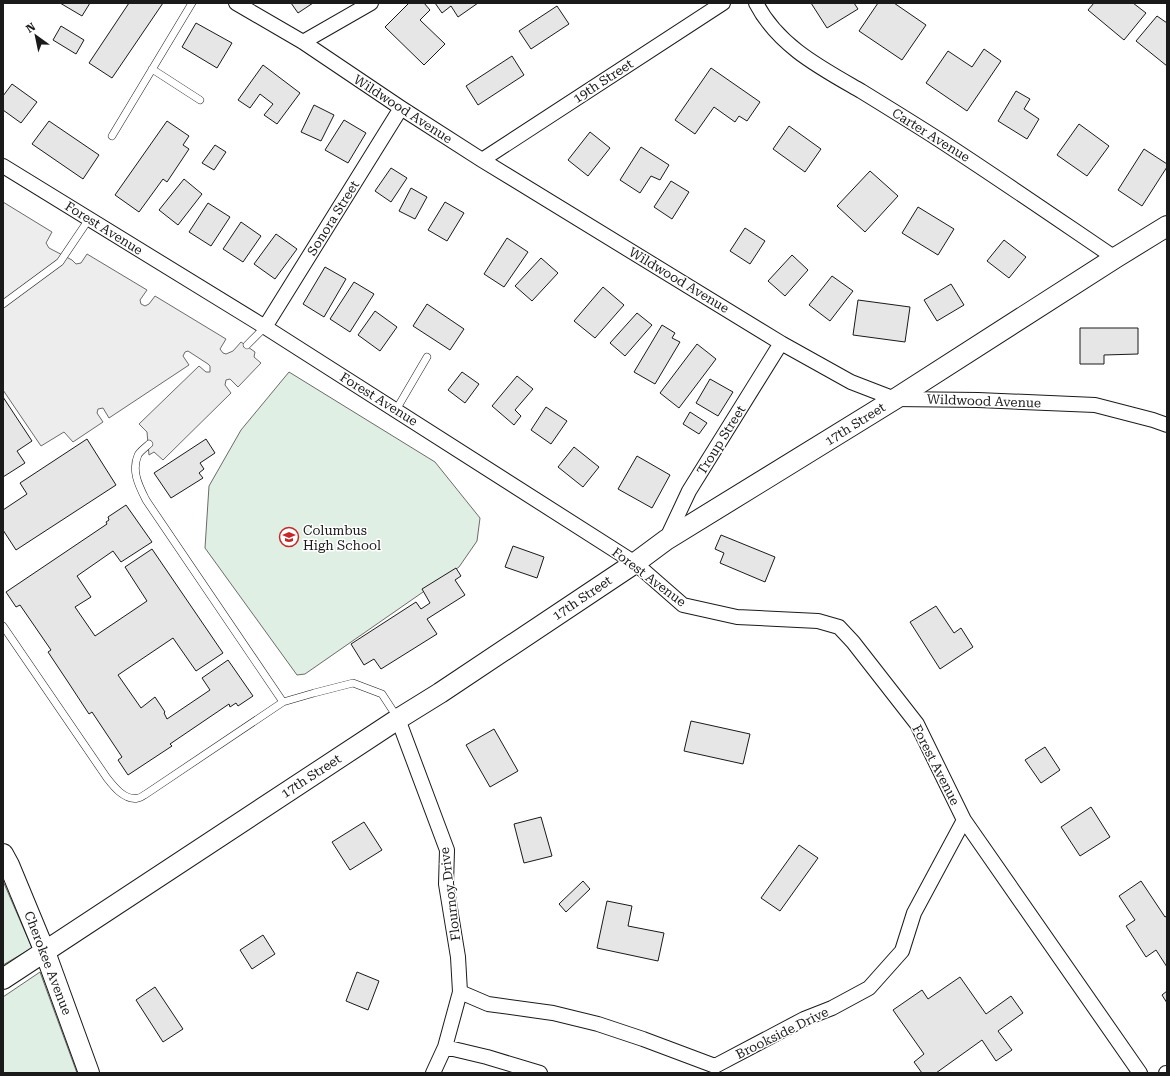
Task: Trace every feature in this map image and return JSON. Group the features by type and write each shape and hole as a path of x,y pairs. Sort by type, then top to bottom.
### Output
{"street":[{"name":"Wildwood Avenue","path":"236,3 303,42 482,160 781,343 851,382 895,399 978,400 1095,405 1154,420 1167,425"},
{"path":"303,42 371,3"},
{"name":"19th Street","path":"482,160 723,3"},
{"name":"Carter Avenue","path":"756,3 761,13 779,35 807,59 980,166 1115,258"},
{"name":"Sonora Street","path":"265,327 401,108"},
{"name":"Forest Avenue","path":"3,166 265,327 635,563 683,605 737,617 818,621 840,627 917,724 964,820 1140,1073"},
{"name":"17th Street","path":"3,979 398,719 440,693 635,563 666,540 895,399 1167,226"},
{"name":"Troup Street","path":"666,540 689,491 781,343"},
{"name":"Flournoy Drive","path":"398,719 447,850 446,884 458,956 460,992 445,1047 433,1073"},
{"name":"Brookside Drive","path":"460,992 488,1004 553,1012 598,1024 643,1039 714,1070 804,1019 832,1008 869,988 902,951 914,913 964,820"},
{"name":"Cherokee Avenue","path":"3,854 10,865 45,952 89,1073"},
{"path":"445,1047 487,1057 540,1073"}],"lane":[{"path":"112,136 192,3"},
{"path":"152,69 200,100"},
{"path":"3,304 60,262 89,219"},
{"path":"247,345 265,327"},
{"path":"396,410 427,357"},
{"path":"149,444 138,454 134,469 143,494 283,702"},
{"path":"3,626 107,778 117,790 127,797 137,798 146,794 283,702 314,693 353,683 382,694 398,719"}],"green space":[{"path":"289,372 435,462 480,518 477,541 459,567 305,674 297,675 205,548 209,486 241,430"},
{"path":"3,881 32,948 3,965"},
{"path":"40,972 77,1073 3,1073 3,997"}],"shaded area":[{"path":"3,202 52,232 46,243 49,248 72,260 76,264 81,263 87,254 147,290 140,300 141,304 145,306 149,304 155,296 226,339 220,349 223,353 226,354 233,351 241,342 255,352 254,357 261,363 238,387 230,379 226,380 225,385 231,393 163,460 154,452 149,455 147,432 139,424 199,366 206,372 210,372 210,366 208,364 188,351 185,352 183,356 189,365 109,418 103,408 98,409 97,413 103,422 73,442 64,432 41,446 3,390"}],"building":[{"path":"60,3 90,3 82,16"},
{"path":"129,3 163,3 112,78 89,63"},
{"path":"291,3 313,3 298,13"},
{"path":"409,3 424,3 430,10 420,20 445,44 424,65 385,27"},
{"path":"435,3 478,3 458,17 451,6 442,13"},
{"path":"811,3 854,3 858,9 827,28"},
{"path":"878,3 894,3 926,25 902,60 859,31"},
{"path":"1094,3 1133,3 1146,13 1124,40 1088,10"},
{"path":"557,6 569,24 531,49 519,31"},
{"path":"1157,16 1167,23 1167,66 1136,41"},
{"path":"196,23 232,43 217,68 182,47"},
{"path":"61,26 84,40 76,54 53,40"},
{"path":"984,49 1001,61 967,111 926,83 948,51 972,67"},
{"path":"512,56 524,75 478,105 466,86"},
{"path":"263,65 300,93 277,124 264,115 273,104 260,94 250,108 238,100"},
{"path":"711,68 760,102 747,121 739,116 735,122 714,107 695,134 675,120"},
{"path":"12,84 37,102 21,123 3,110 3,96"},
{"path":"1016,91 1030,99 1024,109 1039,119 1027,139 998,121"},
{"path":"314,105 334,115 321,141 301,132"},
{"path":"344,120 366,133 348,163 325,150"},
{"path":"49,121 99,155 83,179 32,144"},
{"path":"167,121 189,136 183,145 189,149 167,182 163,179 139,212 115,195"},
{"path":"1079,124 1109,146 1087,176 1057,155"},
{"path":"789,126 821,149 805,172 773,149"},
{"path":"590,132 610,148 588,176 568,160"},
{"path":"215,145 226,152 214,170 202,163"},
{"path":"641,147 669,165 660,180 651,176 640,193 620,180"},
{"path":"1144,149 1167,164 1167,167 1142,206 1118,190"},
{"path":"391,168 407,178 391,202 375,191"},
{"path":"870,171 898,196 865,232 837,206"},
{"path":"184,179 202,194 178,225 159,210"},
{"path":"671,181 689,192 672,219 654,207"},
{"path":"411,188 427,197 415,219 399,211"},
{"path":"445,202 464,213 447,241 428,230"},
{"path":"208,203 230,217 211,246 189,232"},
{"path":"918,207 954,229 938,255 902,233"},
{"path":"241,222 261,236 243,262 223,249"},
{"path":"745,228 765,241 750,264 730,251"},
{"path":"276,234 297,249 275,279 254,264"},
{"path":"507,238 528,252 504,287 484,274"},
{"path":"1004,240 1026,257 1009,278 987,261"},
{"path":"792,255 808,270 785,296 768,281"},
{"path":"541,258 558,273 532,301 515,286"},
{"path":"325,267 346,279 324,317 303,304"},
{"path":"832,276 853,291 830,321 809,305"},
{"path":"354,282 374,294 350,332 330,319"},
{"path":"951,284 964,305 937,321 924,300"},
{"path":"603,287 624,305 595,338 574,321"},
{"path":"858,300 910,307 905,342 853,335"},
{"path":"427,304 464,329 450,350 413,326"},
{"path":"375,311 397,327 380,351 358,335"},
{"path":"637,313 652,325 625,356 610,343"},
{"path":"662,325 675,333 672,338 680,342 655,384 634,372"},
{"path":"1080,328 1138,328 1138,354 1104,355 1104,364 1080,364"},
{"path":"697,344 716,359 679,408 660,393"},
{"path":"462,372 479,384 465,403 448,390"},
{"path":"517,376 533,389 515,410 521,416 514,425 492,406"},
{"path":"710,379 733,392 718,416 696,403"},
{"path":"3,397 32,441 17,451 25,463 3,477"},
{"path":"546,407 567,421 551,444 531,430"},
{"path":"690,412 707,423 699,434 683,424"},
{"path":"87,439 116,485 16,550 3,530 3,510 27,494 20,483"},
{"path":"206,439 215,453 200,463 204,469 199,473 203,478 171,498 154,473"},
{"path":"574,447 599,467 583,487 558,467"},
{"path":"637,456 670,475 652,508 618,489"},
{"path":"126,505 152,542 121,562 113,551 77,576 91,597 75,607 95,636 147,601 125,567 152,549 223,653 196,671 173,638 118,675 141,708 155,697 165,712 164,713 167,719 210,690 202,678 228,660 253,696 238,706 236,703 230,707 229,704 170,744 172,746 128,775 118,760 122,757 92,712 89,714 48,652 51,650 20,605 16,607 6,592 107,524 106,522 109,520 108,517"},
{"path":"721,535 775,557 765,582 720,563 724,553 715,549"},
{"path":"513,546 544,557 537,578 505,567"},
{"path":"456,568 461,576 455,580 465,595 427,619 437,634 381,669 374,659 364,665 351,644 416,602 421,609 430,603 422,589"},
{"path":"936,606 954,633 961,628 973,647 940,669 910,622"},
{"path":"691,721 750,734 743,764 684,751"},
{"path":"494,729 518,771 490,787 466,745"},
{"path":"1045,747 1060,770 1041,783 1025,760"},
{"path":"1091,807 1110,837 1080,856 1061,827"},
{"path":"541,817 552,856 524,863 514,824"},
{"path":"364,822 382,850 350,870 332,842"},
{"path":"799,845 818,858 780,911 761,898"},
{"path":"583,881 590,889 566,912 559,904"},
{"path":"1141,881 1165,917 1167,916 1167,967 1156,950 1146,957 1126,926 1135,920 1119,896"},
{"path":"607,901 632,906 628,926 664,933 658,961 597,948"},
{"path":"263,935 275,954 252,969 240,950"},
{"path":"357,972 379,981 368,1010 346,1001"},
{"path":"960,977 986,1014 1011,996 1023,1013 998,1031 1012,1050 996,1061 982,1040 936,1073 922,1073 914,1062 924,1054 893,1010 922,990 928,999"},
{"path":"155,987 183,1029 163,1042 136,1000"},
{"path":"1167,991 1167,1003 1162,995"}],"place":[{"name":"Columbus High School","path":"289,537"}]}
